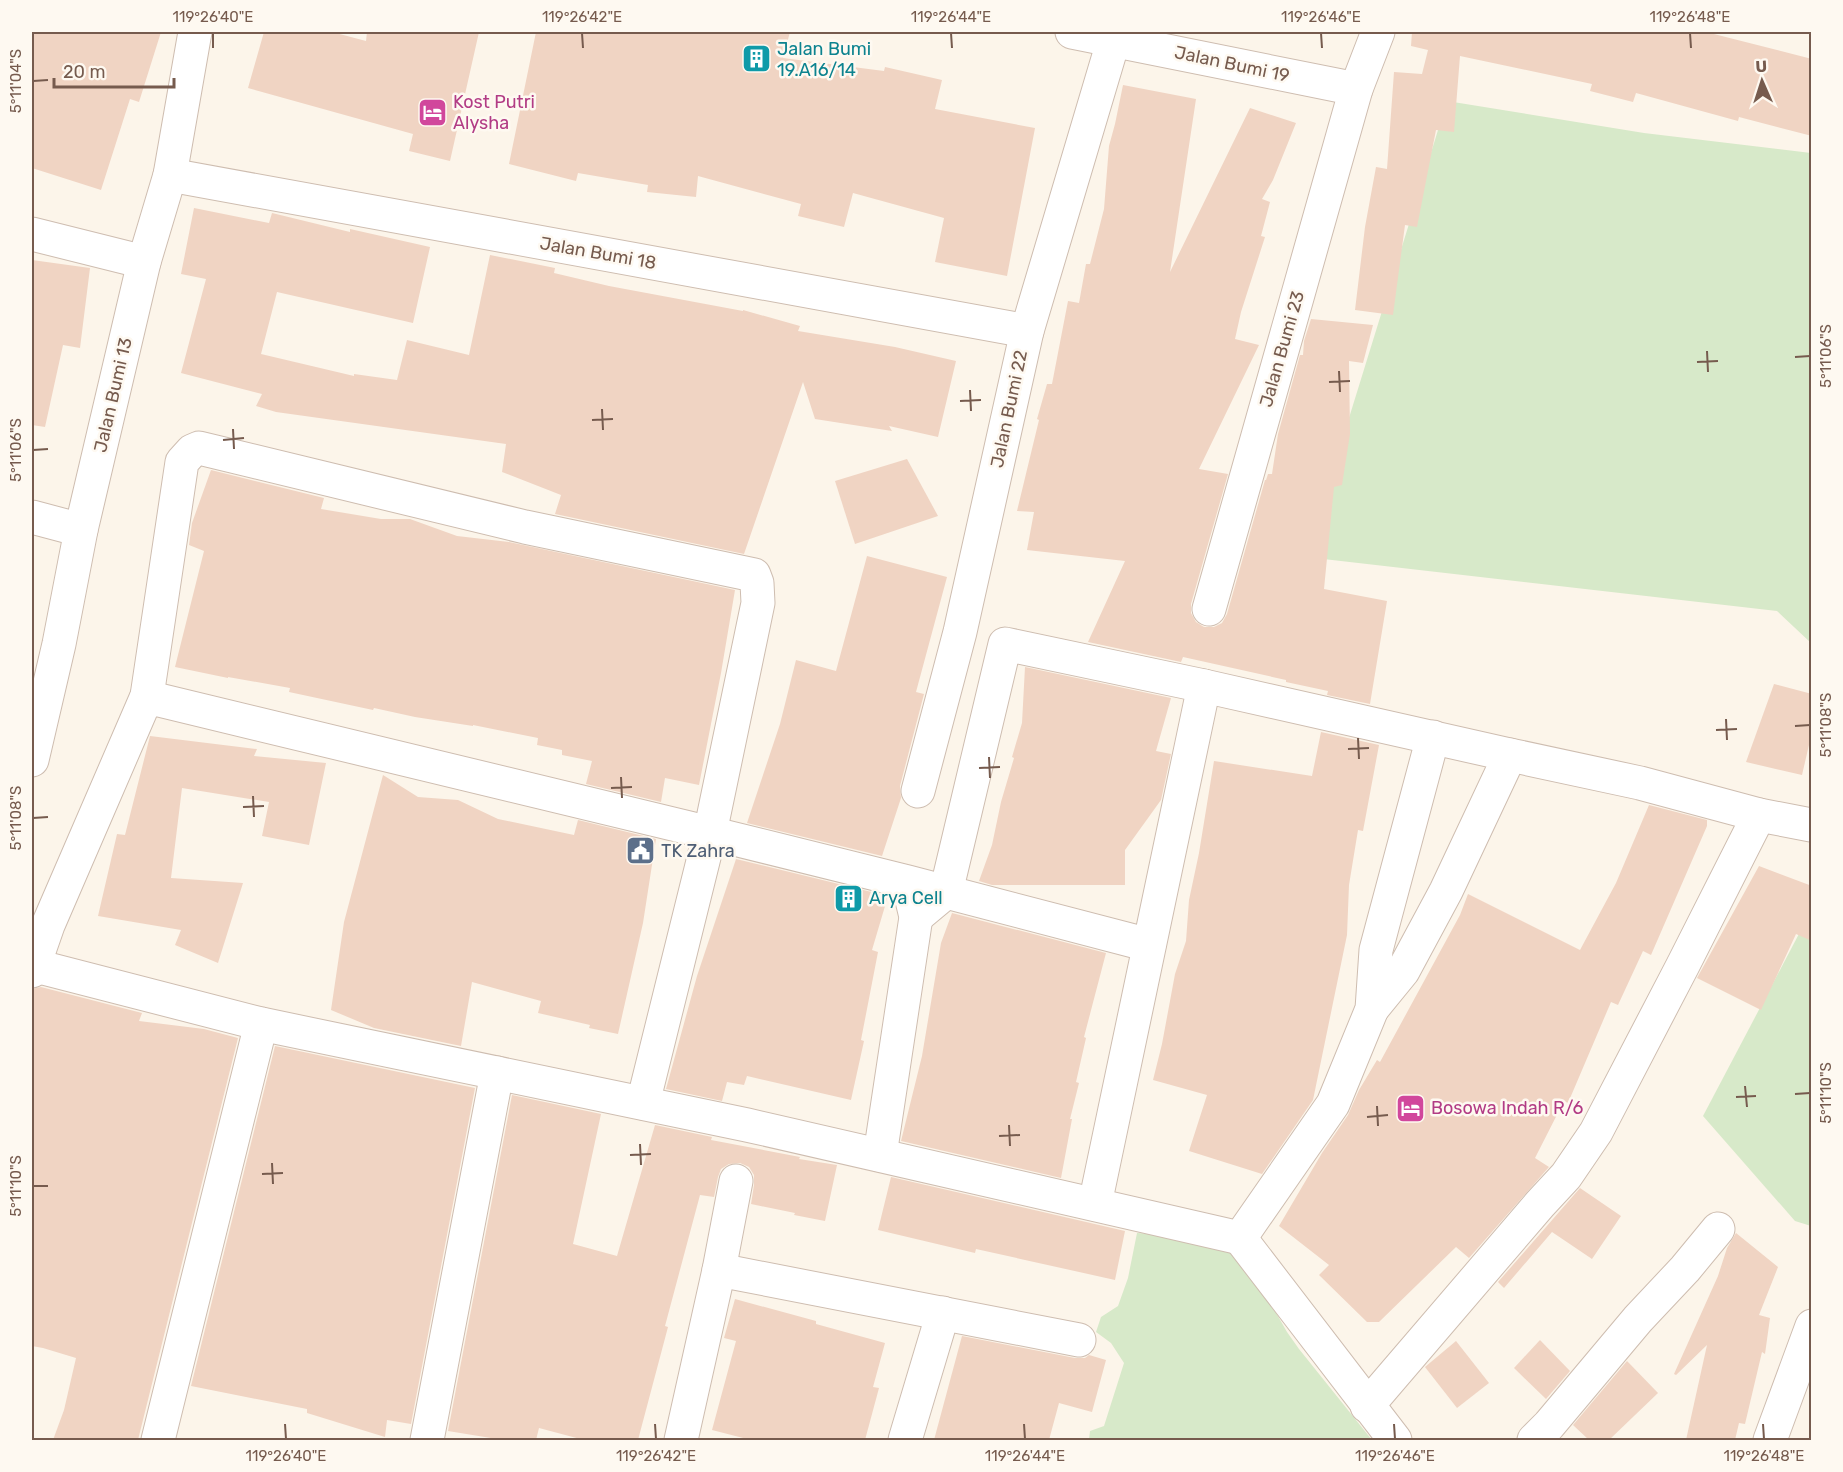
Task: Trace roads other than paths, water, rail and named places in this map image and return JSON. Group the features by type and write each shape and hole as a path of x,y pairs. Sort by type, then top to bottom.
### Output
{"street":[{"name":"Jalan Bumi 13","path":"32,760 59,644 81,530 144,262 170,175 195,32"},
{"name":"Jalan Bumi 19","path":"1072,32 1116,36 1356,89"},
{"name":"Jalan Bumi 23","path":"1209,609 1356,89 1378,32"},
{"name":"Jalan Bumi 22","path":"918,791 960,632 1026,331 1116,36"},
{"name":"Jalan Bumi 18","path":"170,175 1026,331"},
{"path":"32,234 144,262"},
{"path":"643,1103 710,833 758,603 757,583 754,575 525,526 200,448 192,451 182,462 147,696 32,967 261,1024 643,1103 1240,1238 1395,1440"},
{"path":"32,517 81,530"},
{"path":"916,917 946,892 1005,644 1640,783 1759,815 1811,825"},
{"path":"1095,1204 1204,686"},
{"path":"147,696 908,882 1149,945"},
{"path":"1372,1009 1376,950 1433,737"},
{"path":"1240,1238 1333,1104 1372,1009 1403,971 1446,891 1510,756"},
{"path":"1367,1406 1566,1176 1596,1132 1759,815"},
{"path":"880,1155 916,917 908,882"},
{"path":"158,1440 261,1024"},
{"path":"427,1440 497,1072"},
{"path":"681,1440 719,1270 736,1181"},
{"path":"1534,1440 1718,1229"},
{"path":"719,1270 1079,1340"},
{"path":"905,1440 943,1313"},
{"path":"1770,1440 1812,1326"}],"place":[{"name":"Jalan Bumi 19.A16/14","path":"756,59"},
{"name":"Kost Putri Alysha","path":"432,112"},
{"name":"TK Zahra","path":"640,851"},
{"name":"Arya Cell","path":"848,898"},
{"name":"Bosowa Indah R/6","path":"1410,1108"}]}
